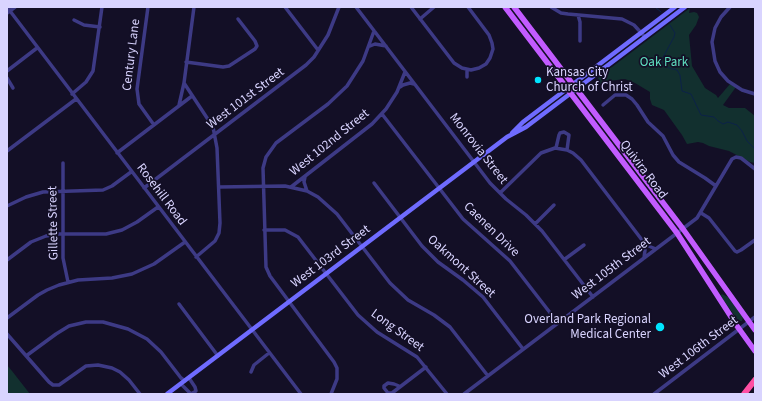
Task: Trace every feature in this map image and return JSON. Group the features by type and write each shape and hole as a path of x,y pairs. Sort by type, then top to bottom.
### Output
{"highway":[{"path":"744,394 755,380"}],"main road":[{"name":"Quivira Road","path":"505,7 677,233 739,329 755,351"},
{"name":"Quivira Road","path":"514,7 683,229 755,330"},
{"name":"West 103rd Street","path":"167,394 507,137 523,122 567,88 676,7"},
{"name":"West 103rd Street","path":"507,137 526,127 685,7"}],"street":[{"path":"8,10 15,7"},
{"path":"72,94 86,82 93,71 102,7"},
{"name":"Century Lane","path":"148,7 137,89 139,104 154,125"},
{"path":"179,106 184,83 194,7"},
{"path":"285,7 318,50"},
{"name":"West 101st Street","path":"144,188 300,71 314,57 328,34 339,7"},
{"name":"Monrovia Street","path":"356,7 490,183 535,224 550,240 593,297"},
{"path":"410,7 454,63 467,70 479,68 486,64 492,53 492,43 489,35 468,7"},
{"path":"420,19 434,7"},
{"path":"552,7 561,13 622,19 630,22 645,37"},
{"path":"730,7 721,17 715,28 712,42 715,61 720,72 728,81 742,90 755,94"},
{"name":"Rosehill Road","path":"8,10 300,394"},
{"path":"578,15 580,22 580,41"},
{"path":"186,62 223,67 229,66 255,49 255,41 238,19"},
{"path":"74,20 84,25 100,27"},
{"path":"331,394 337,379 337,368 334,362 270,276 266,267 262,186 264,165 266,157 272,148 338,95 347,86 359,68 370,46 374,31"},
{"path":"370,46 375,44 386,46"},
{"path":"7,71 37,48"},
{"path":"467,70 467,77"},
{"name":"West 102nd Street","path":"291,187 365,130 382,114 399,88 405,72"},
{"path":"7,78 13,88"},
{"path":"184,83 211,122 217,148 220,223 219,233 212,244 196,257"},
{"path":"399,88 410,83 415,85"},
{"path":"603,104 615,95 626,96 632,99 637,104 648,122 663,136 673,155 679,162 716,186"},
{"path":"117,153 192,96"},
{"path":"7,149 76,99"},
{"name":"Caenen Drive","path":"382,114 457,212 470,227 510,260 558,323"},
{"path":"556,148 558,135 564,132 569,135 567,150"},
{"path":"500,193 536,157 547,150 556,148 567,150 578,157 585,165 646,245 656,249"},
{"name":"West 105th Street","path":"464,394 697,218 728,164 734,158 743,158 755,169"},
{"name":"Gillette Street","path":"63,164 63,258 68,282"},
{"path":"7,206 32,195 51,191 103,190 112,186 131,172"},
{"path":"306,176 304,182 307,191"},
{"name":"Oakmont Street","path":"374,183 429,254 442,266 472,286 483,297 523,349"},
{"path":"219,187 285,186 307,191 318,197 331,207 390,283 399,292 418,306 434,315 450,327 488,376"},
{"path":"535,224 554,205"},
{"path":"7,260 24,246 39,238 63,234 100,234 117,232 137,222 158,206"},
{"path":"701,213 709,218 732,248 737,252 755,240"},
{"name":"Long Street","path":"264,230 285,230 296,235 351,306 366,322 391,341 417,357 447,394"},
{"path":"642,240 645,250 644,258"},
{"path":"7,318 38,295 59,285 78,280 112,278 132,274 154,264 185,242"},
{"path":"564,259 584,245"},
{"path":"179,304 218,356"},
{"name":"West 106th Street","path":"654,394 755,317"},
{"path":"26,356 69,326 86,322 115,324 138,334 161,352 181,378 195,387 196,390 191,394 185,381"},
{"path":"7,334 53,385 59,385 86,366 98,365 112,368 120,372 129,380 140,394"},
{"path":"251,372 254,365 269,353"},
{"path":"399,386 406,383 426,367"}],"green space":[{"name":"Oak Park","path":"690,8 689,13 697,13 699,17 696,25 689,35 692,66 705,88 718,98 730,84 736,87 723,105 729,108 745,108 755,116 755,163 729,151 703,143 698,142 687,144 664,110 652,105 650,92 635,83 625,79 609,81 601,85 600,83 598,78 606,70"},
{"path":"722,294 728,297 740,312 743,317 742,321 737,319 722,298"},
{"path":"7,365 12,371 30,394 7,394"}],"waterway":[{"path":"655,7 661,12"},
{"path":"670,25 675,33 661,61 669,68 677,70 680,75 682,91 691,94 701,115 714,117 723,124 728,122 737,125 747,141 755,149"}],"place":[{"name":"Kansas City Church of Christ","path":"538,80"},
{"name":"Overland Park Regional Medical Center","path":"660,327"}]}
